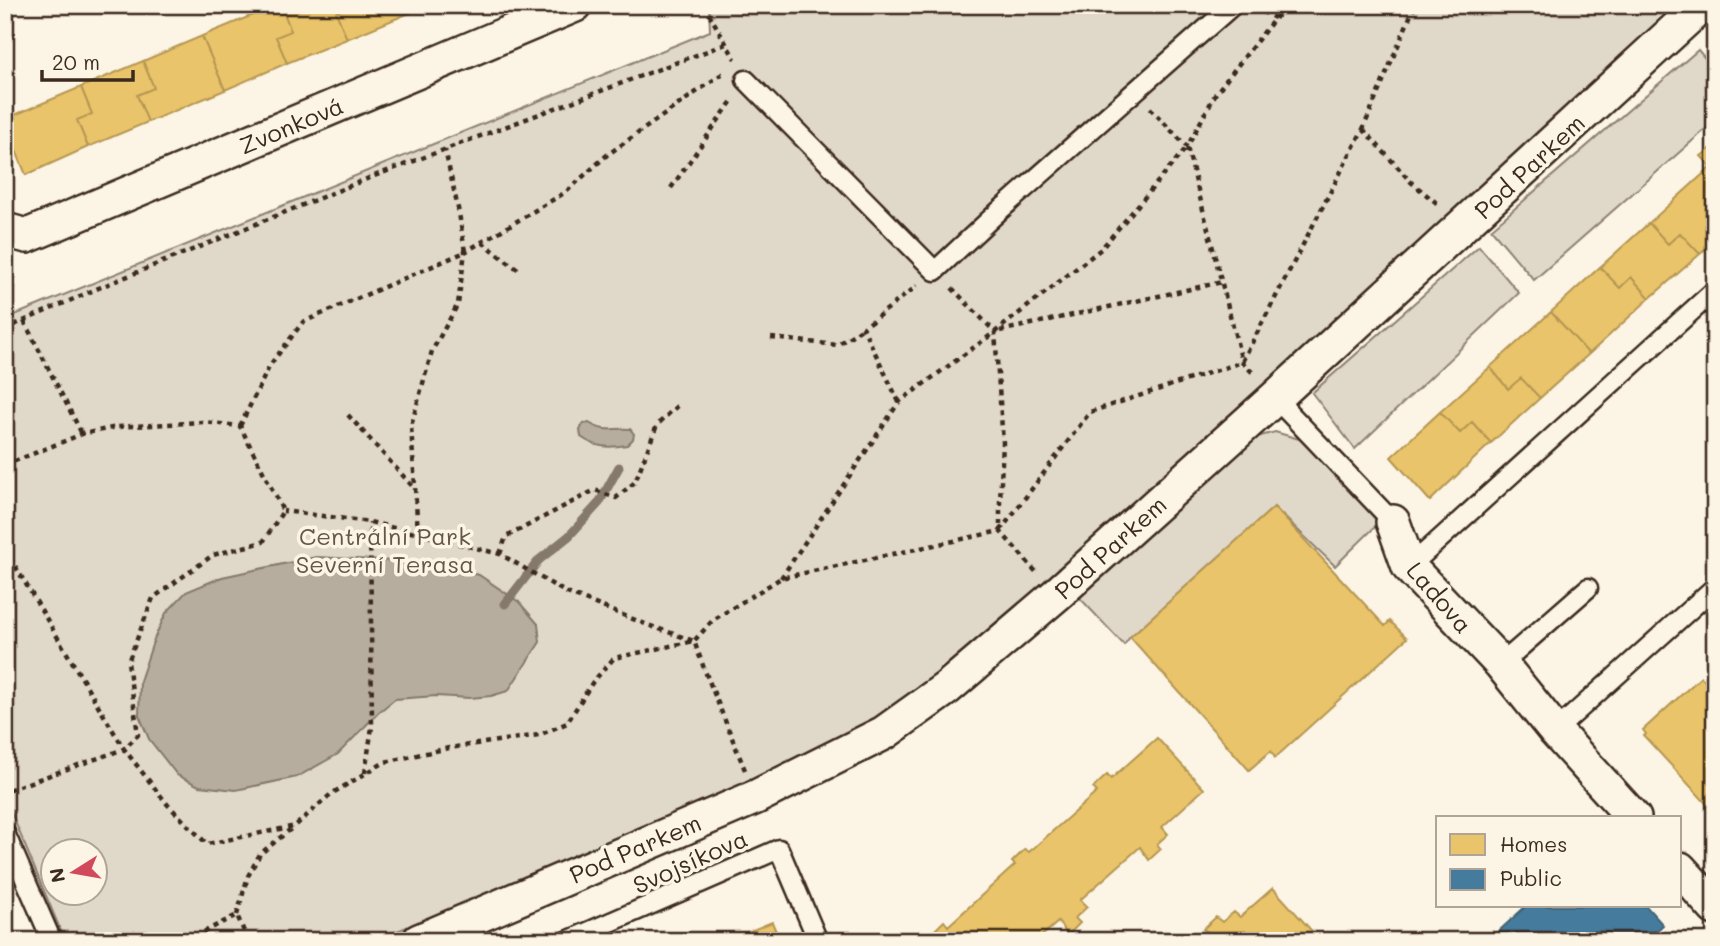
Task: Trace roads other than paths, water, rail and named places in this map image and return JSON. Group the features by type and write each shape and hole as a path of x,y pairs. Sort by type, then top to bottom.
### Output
{"street":[{"name":"Zvonková","path":"5,230 27,236 575,5"},
{"name":"Pod Parkem","path":"419,941 755,797 884,733 947,688 1056,595 1275,398 1702,5"},
{"name":"Ladova","path":"1394,522 1409,567 1501,664 1555,731 1632,816"},
{"path":"1682,871 1715,908"}],"lane":[{"path":"746,80 935,271 1233,5"},
{"path":"1409,567 1715,290"},
{"name":"Ladova","path":"1275,398 1394,522"},
{"path":"1555,731 1715,587"},
{"path":"1501,664 1588,588"},
{"path":"5,834 52,941"},
{"name":"Svojsíkova","path":"568,941 779,849 818,941"}],"waterway":[{"path":"505,604 539,560 569,536 599,503 619,467"}],"park label":[{"name":"Centrální Park Severní Terasa","path":"385,549"}]}
